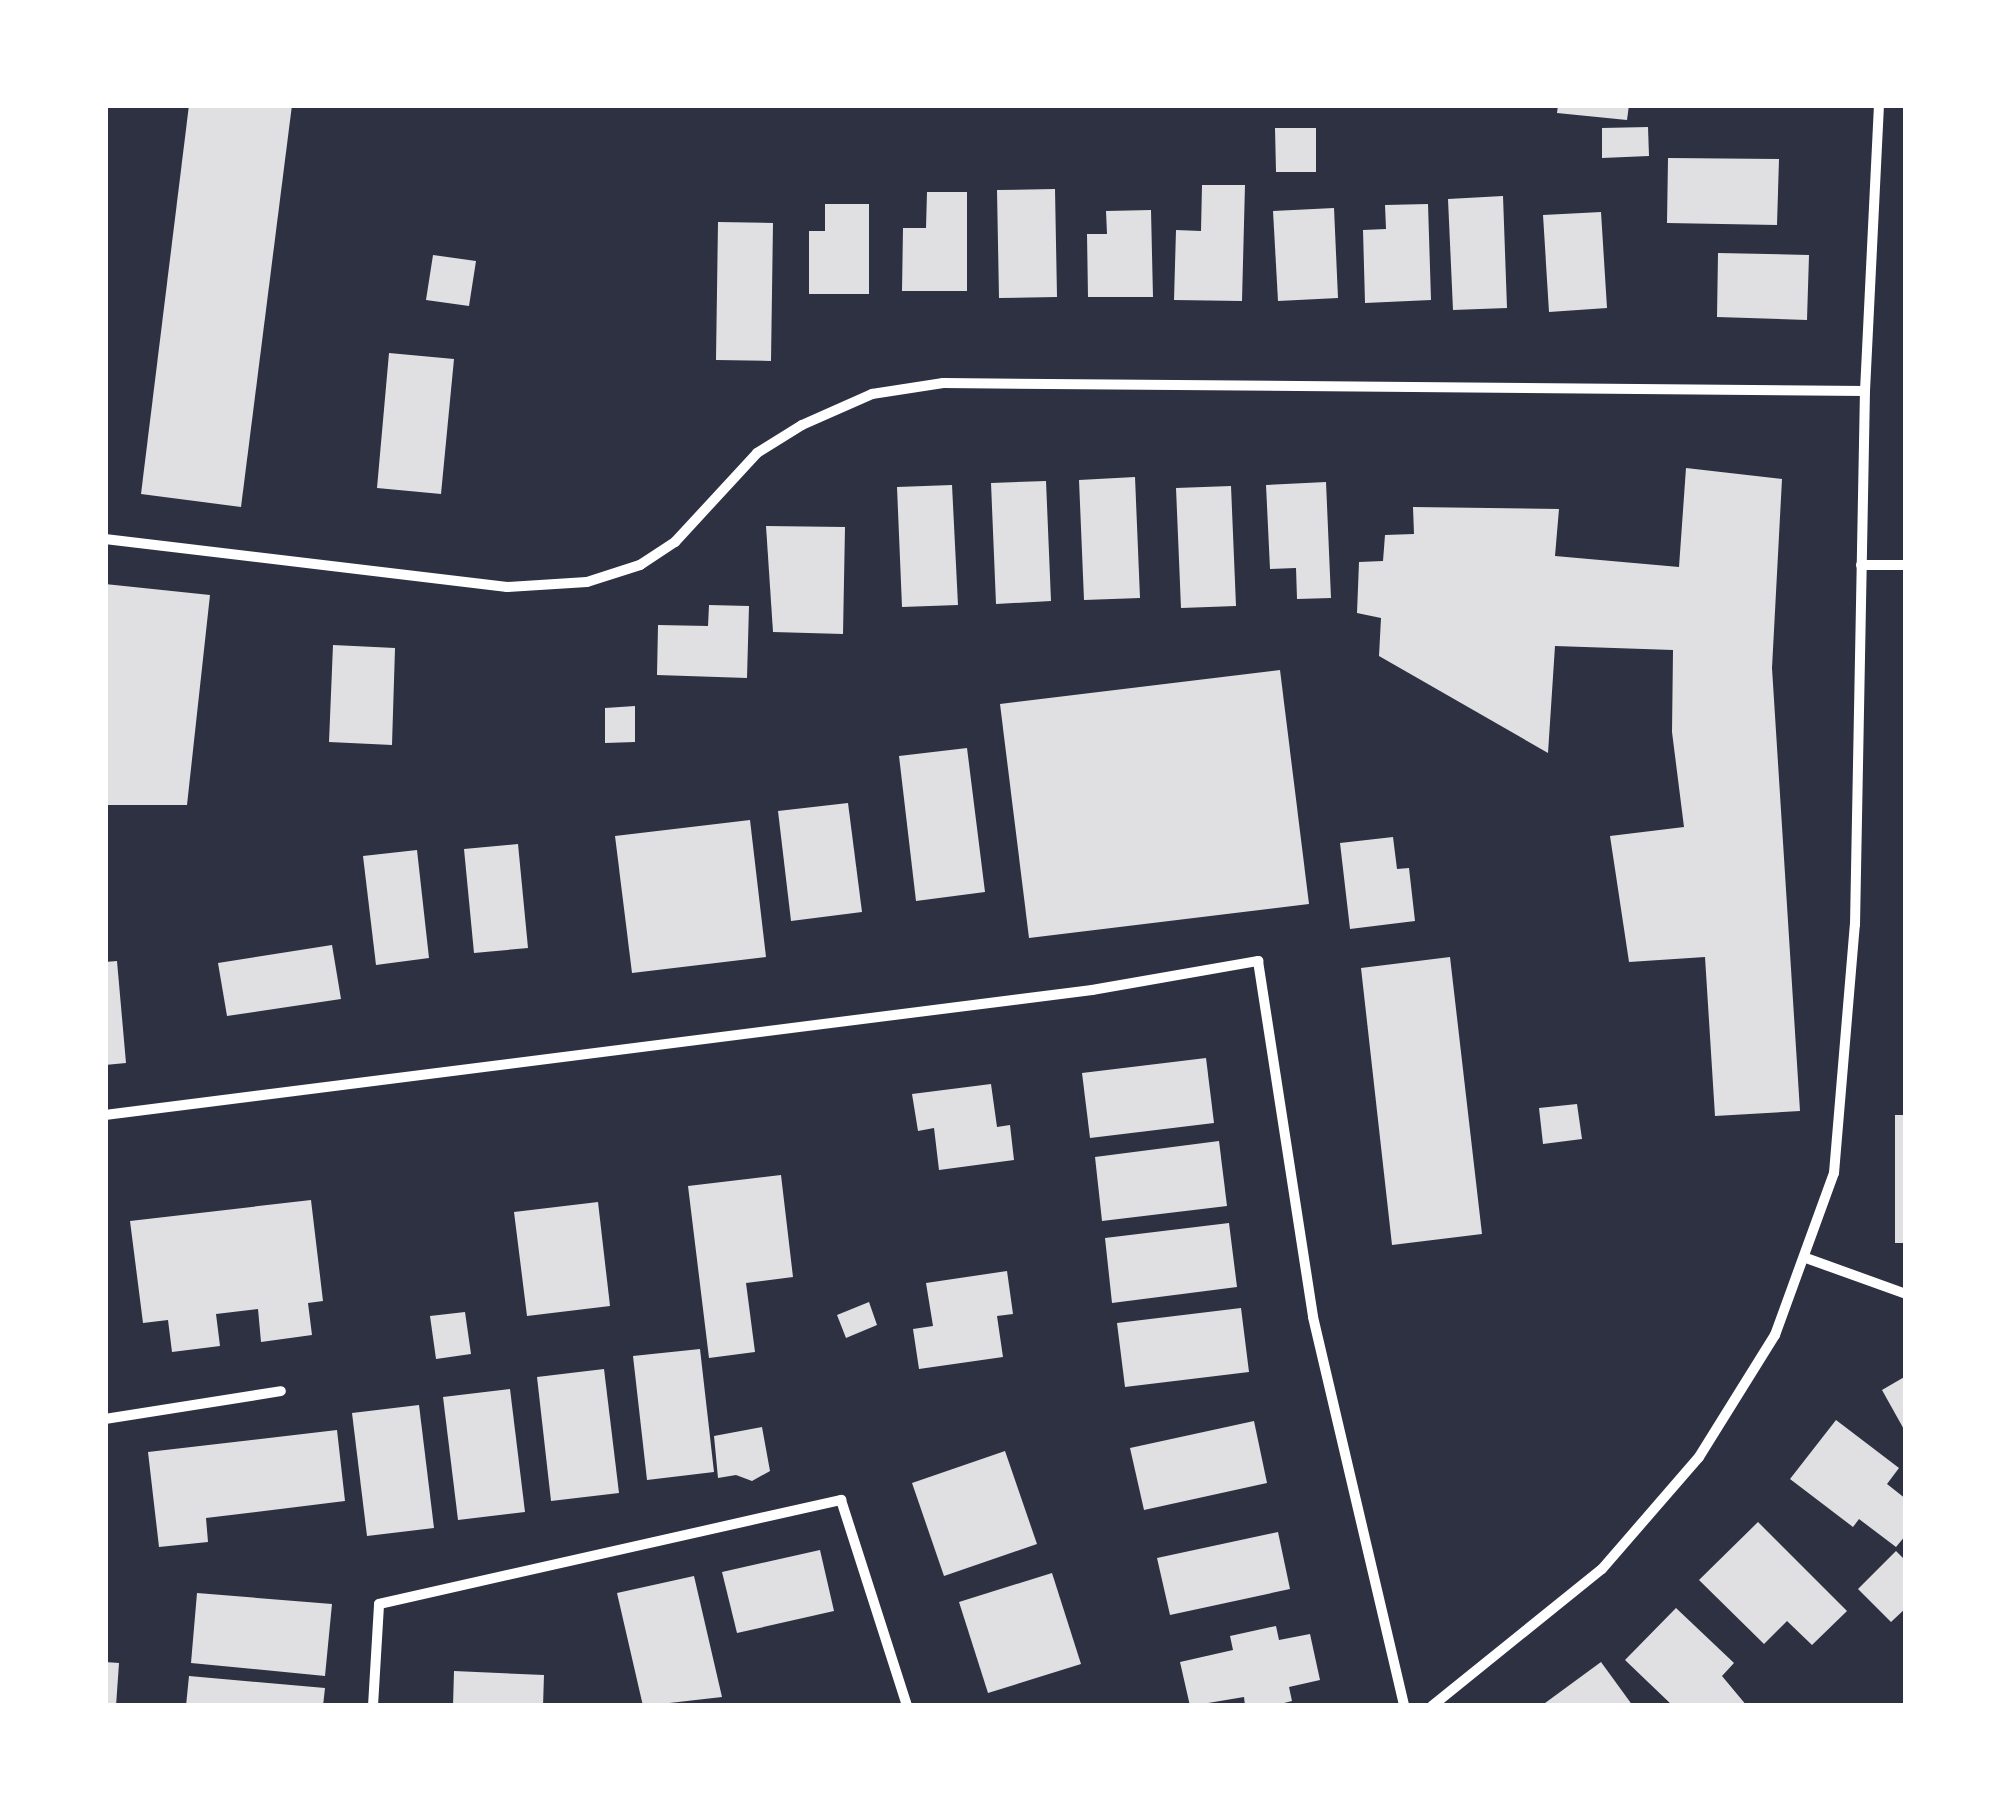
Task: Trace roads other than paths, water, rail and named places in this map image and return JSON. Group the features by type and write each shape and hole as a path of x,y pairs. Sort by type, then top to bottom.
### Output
{"street":[{"path":"1432,1706 1602,1568 1699,1457 1775,1335 1834,1173 1846,1089 1865,391 1879,105"},
{"path":"105,539 506,587 587,582 640,565 675,542 757,454 802,425 872,394 943,383 1865,391"},
{"path":"1860,565 1906,565"},
{"path":"105,1114 1092,990 1258,961 1314,1317 1404,1706"},
{"path":"1806,1258 1906,1294"},
{"path":"105,1419 282,1391"},
{"path":"373,1706 379,1604 841,1500 908,1706"}]}
